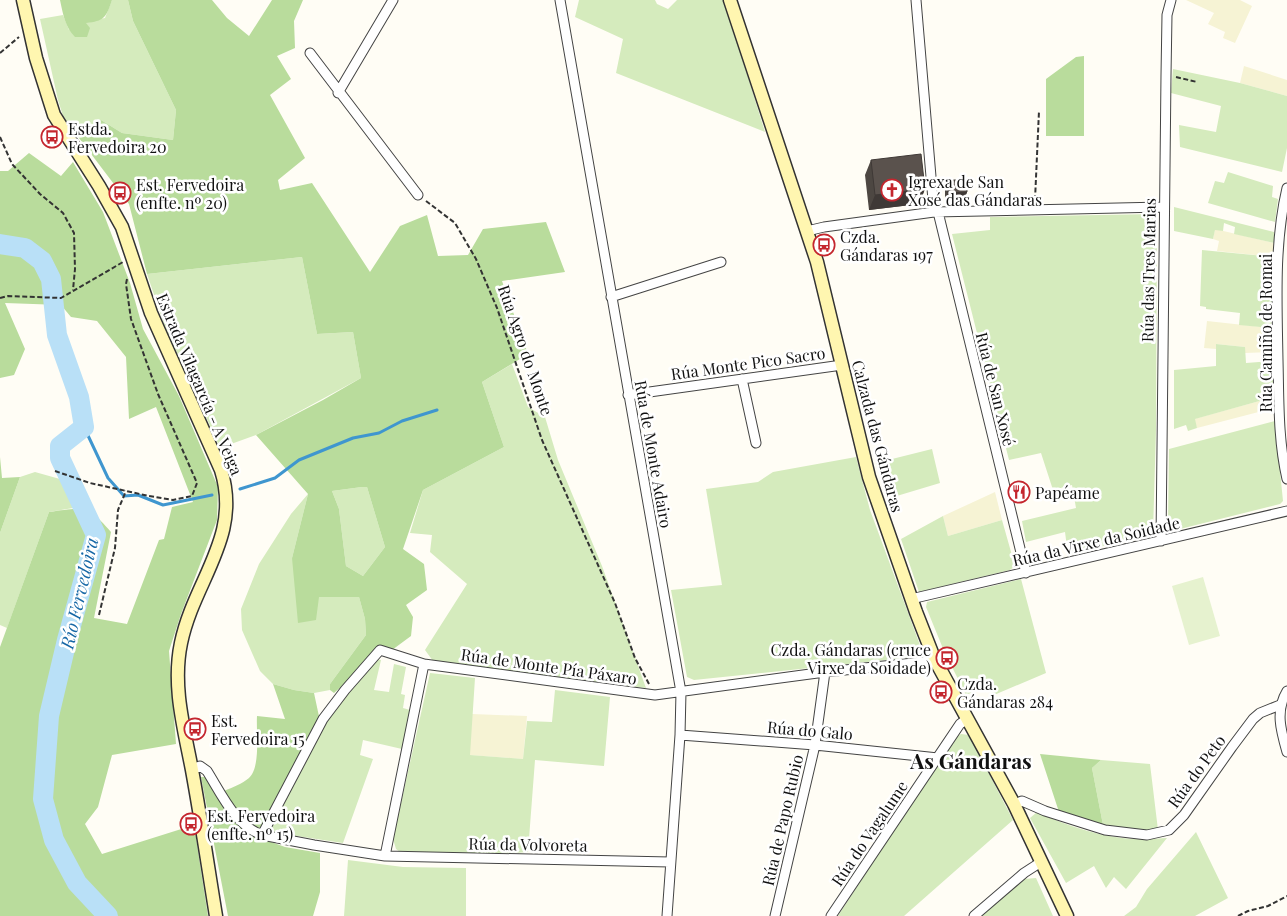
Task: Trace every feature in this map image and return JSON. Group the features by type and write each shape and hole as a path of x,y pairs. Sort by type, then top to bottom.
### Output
{"main road":[{"name":"Estrada Vilagarcía - A Veiga","path":"24,0 45,90 54,115 122,227 151,313 184,385 226,487 226,515 223,532 217,552 187,620 181,644 179,673 181,715 192,769 216,916"},
{"name":"Calzada das Gándaras","path":"730,0 817,262 869,477 911,599 934,658 1014,804 1067,916"}],"street":[{"path":"338,93 393,0"},
{"name":"Rúa de Monte Adairo","path":"560,0 681,692 680,735 667,916"},
{"name":"Rúa de San Xosé","path":"916,0 936,212 1026,573"},
{"name":"Rúa das Tres Marias","path":"1161,541 1167,15 1171,0"},
{"path":"310,53 338,93 418,195"},
{"name":"Rúa Camiño de Romai","path":"1287,188 1281,213 1277,306 1281,448 1287,479"},
{"path":"807,231 936,212 1164,207"},
{"path":"611,297 721,262"},
{"name":"Rúa Monte Pico Sacro","path":"628,394 842,365"},
{"path":"742,379 756,443"},
{"name":"Rúa da Virxe da Soidade","path":"911,599 1287,511"},
{"name":"Rúa de Monte Pía Páxaro","path":"262,835 323,719 345,690 380,650 424,664 655,695 825,672 923,662 934,658"},
{"path":"385,856 424,664"},
{"name":"Rúa de Papo Rubio","path":"775,916 815,745 825,672"},
{"path":"1287,691 1280,705 1280,723 1287,752"},
{"name":"Rúa do Peto","path":"1014,804 1022,801 1045,811 1105,830 1148,835 1169,830 1184,815 1253,719 1260,713 1280,705"},
{"name":"Rúa do Vagalume","path":"831,916 960,724 967,719"},
{"name":"Rúa do Galo","path":"680,735 815,745 938,758"},
{"name":"Rúa da Volvoreta","path":"192,769 200,766 207,771 238,819 256,833 262,835 385,856 670,862"},
{"path":"974,916 1024,873 1041,862"}],"path":[{"path":"0,53 16,39 30,31"},
{"path":"1166,75 1197,82"},
{"path":"1035,210 1039,111"},
{"path":"0,137 12,164 40,194 62,213 74,233 76,268 73,290"},
{"name":"Rúa Agro do Monte","path":"418,195 455,223 476,259 497,308 542,440 615,603 636,658 655,695"},
{"path":"0,298 8,296 61,298 132,257"},
{"path":"55,471 90,483 173,500 192,496 197,483 158,394 131,319 126,284 128,276 137,273"},
{"path":"99,615 115,548 118,510 126,491"},
{"path":"1238,916 1248,911 1268,906 1287,896"}],"shaded area":[{"path":"1186,0 1240,0 1252,6 1235,43 1223,38 1225,32 1208,24 1214,13"},
{"path":"1244,66 1287,80 1287,96 1240,83"},
{"path":"1215,229 1274,243 1274,257 1217,251 1219,241 1213,239"},
{"path":"1207,321 1271,328 1271,352 1245,353 1245,347 1216,344 1216,349 1204,348"},
{"path":"1274,397 1274,408 1197,428 1194,419"},
{"path":"995,492 1002,520 948,536 943,516"},
{"path":"472,714 527,716 523,759 469,755"}],"green space":[{"path":"60,0 112,0 104,18 86,23 90,28 87,37 75,37 67,25"},
{"path":"112,0 128,0 133,21 176,110 173,140 122,133 101,120 79,138 64,119 40,19 63,15 69,30 85,22 105,18"},
{"path":"128,0 212,0 227,18 249,36 272,0 303,0 294,21 295,48 277,56 291,79 270,95 305,158 278,180 280,190 312,183 370,272 400,226 427,215 438,256 468,255 483,229 546,222 565,272 502,281 528,354 482,382 504,447 423,490 403,549 424,564 427,590 406,605 413,617 411,636 392,650 380,648 358,672 334,693 330,690 330,684 366,635 365,619 359,597 319,597 316,620 298,623 292,558 308,494 256,435 361,378 353,332 317,334 302,257 147,274 129,204 79,138 101,120 122,133 173,140 176,110 133,21","holes":["367,487 385,547 363,576 346,566 339,509 332,491"]},
{"path":"579,0 655,0 657,4 668,9 677,0 724,0 765,132 616,73 623,39 575,17"},
{"path":"1084,56 1084,136 1046,136 1046,79 1076,57"},
{"path":"1173,69 1240,83 1287,96 1287,148 1282,172 1180,147 1179,125 1216,132 1221,106 1171,93"},
{"path":"29,153 61,176 73,162 103,212 130,283 143,329 179,396 218,487 217,520 169,651 176,744 112,755 98,807 85,824 102,854 194,825 208,916 0,916 0,647 49,512 78,509 91,512 111,532 94,618 127,624 159,540 164,539 172,507 193,502 156,407 129,419 126,357 97,321 71,317 61,305 5,303 25,349 14,375 0,378 0,171 8,171"},
{"path":"1228,172 1273,186 1272,197 1278,199 1275,222 1208,203 1215,181 1224,183"},
{"path":"1174,207 1274,232 1274,243 1234,234 1235,227 1224,223 1223,231 1215,230 1213,239 1174,231"},
{"path":"1157,214 1156,429 1153,533 1068,555 1065,532 1026,542 1022,521 1076,508 1072,485 1053,490 1041,453 1009,460 952,234 990,230 990,217"},
{"path":"1202,250 1274,257 1271,328 1239,325 1240,313 1206,309 1206,307 1200,306"},
{"path":"302,257 317,334 353,332 361,378 256,435 220,448 164,324 147,274"},
{"path":"1216,344 1245,347 1246,363 1272,361 1274,397 1195,419 1197,428 1188,431 1186,425 1174,429 1174,370 1216,366"},
{"path":"512,364 528,407 545,417 558,460 602,566 646,688 433,661 425,650 467,584 430,552 432,535 410,533 423,490 504,447 482,382"},
{"path":"1275,421 1283,501 1280,504 1180,529 1173,528 1168,524 1169,449"},
{"path":"932,449 940,483 890,498 876,463"},
{"path":"0,457 2,478 20,477 0,533"},
{"path":"856,457 870,510 924,656 694,680 687,677 671,590 722,585 706,489 758,482 773,472"},
{"path":"35,472 67,481 79,507 49,512 7,628 0,625 0,533 20,477"},
{"path":"367,487 385,547 363,576 346,566 339,509 332,491"},
{"path":"308,494 292,558 319,597 359,597 365,619 366,635 330,684 330,690 314,693 273,684 260,671 242,630 241,609 259,564 291,514"},
{"path":"943,516 948,536 1002,520 1015,566 1010,570 919,592 901,539"},
{"path":"1203,577 1220,636 1189,645 1172,586"},
{"path":"1021,579 1046,673 994,695 988,686 966,695 944,651 926,607 927,602"},
{"path":"375,659 381,660 374,690 389,692 394,664 406,667 401,694 405,695 403,708 410,710 402,749 363,740 360,755 373,759 343,843 270,832 296,774 330,714"},
{"path":"430,673 475,678 470,755 523,759 527,721 552,722 555,690 610,697 604,766 535,760 528,852 500,854 403,854 396,849 393,839"},
{"path":"273,684 314,693 320,721 261,830 244,819 224,791 243,782 253,773 257,758 257,716 285,719"},
{"path":"961,734 969,735 1013,820 904,916 838,916 931,772 956,737"},
{"path":"1040,754 1101,760 1092,768 1103,825 1059,812"},
{"path":"1101,760 1150,764 1158,830 1138,831 1103,825 1092,768"},
{"path":"201,777 208,777 233,817 246,833 285,847 320,853 320,892 313,916 228,916"},
{"path":"1037,812 1074,827 1114,837 1167,838 1126,889 1114,877 1106,888 1094,866 1066,883 1030,818"},
{"path":"1196,832 1228,898 1195,916 1124,916 1136,907 1147,889"},
{"path":"348,860 403,867 466,868 466,916 344,916"},
{"path":"1036,878 1053,916 981,916 1024,879"}],"building":[{"path":"921,154 925,189 875,195 871,160"},
{"path":"947,180 966,180 967,192 948,193"}],"waterway":[{"name":"Río Fervedoira","path":"0,244 25,248 42,261 51,279 57,335 79,397 84,427 60,446 60,458 96,535 67,640 49,716 43,799 54,840 77,883 108,916"},
{"path":"240,489 275,478 299,460 353,438 379,433 402,421 437,410"},
{"path":"84,427 108,478 124,496 138,495 163,505 212,495"}],"place":[{"name":"Estda. Fervedoira 20","path":"52,137"},
{"name":"Igrexa de San Xosé das Gándaras","path":"892,190"},
{"name":"Est. Fervedoira (enfte. nº 20)","path":"120,193"},
{"name":"Czda. Gándaras 197","path":"824,245"},
{"name":"Papéame","path":"1019,492"},
{"name":"Czda. Gándaras (cruce Virxe da Soidade)","path":"947,658"},
{"name":"Czda. Gándaras 284","path":"941,692"},
{"name":"Est. Fervedoira 15","path":"195,729"},
{"name":"Est. Fervedoira (enfte. nº 15)","path":"191,824"}],"district":[{"name":"As Gándaras","path":"971,760"}]}
